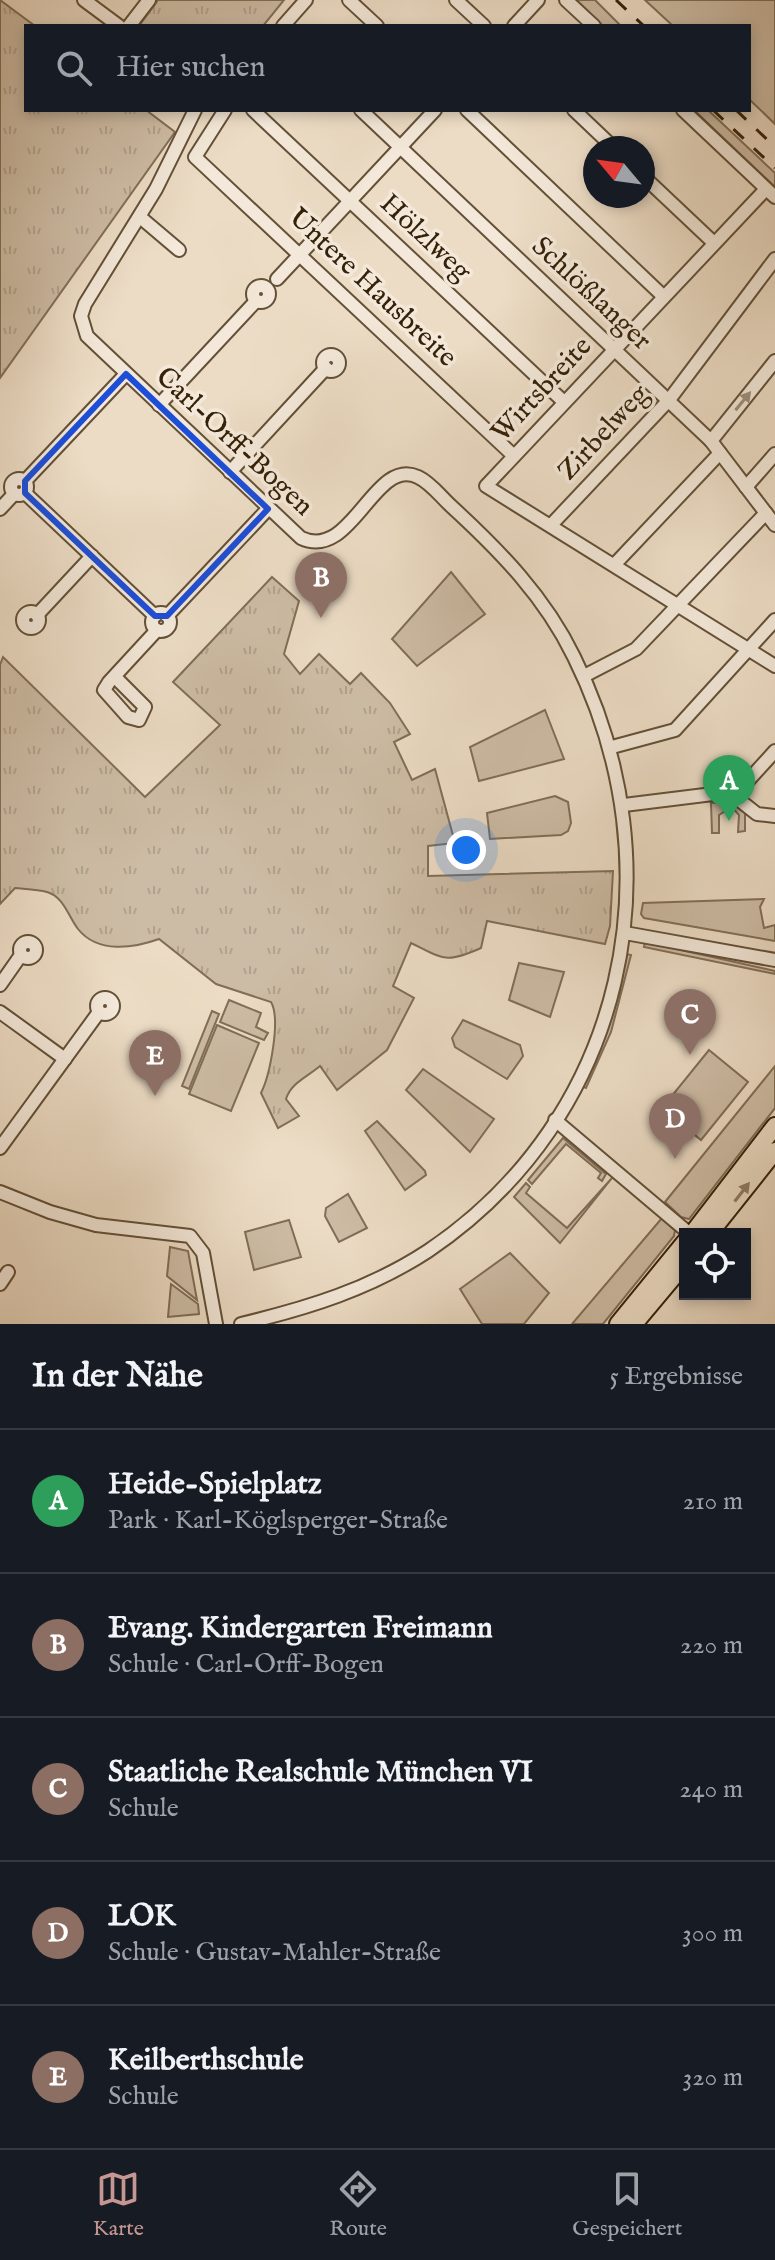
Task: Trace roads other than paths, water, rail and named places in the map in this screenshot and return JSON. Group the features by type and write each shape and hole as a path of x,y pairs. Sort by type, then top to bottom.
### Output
{"main road":[{"path":"696,1228 775,1126"},
{"path":"714,1228 775,1151"},
{"path":"618,1324 679,1249"},
{"path":"634,1324 679,1270"}],"street":[{"path":"84,0 116,24"},
{"path":"131,24 149,0"},
{"path":"285,24 306,0"},
{"path":"349,0 375,24"},
{"path":"456,0 482,24"},
{"path":"516,24 538,0"},
{"path":"566,0 592,24"},
{"name":"Carl-Orff-Bogen","path":"194,112 140,217 99,280 81,316 87,336 301,538 311,543 326,542 396,477 417,477 506,559 532,588 566,639 612,747 624,805 629,886 625,933 601,1023 583,1068 555,1120 502,1188 429,1250 332,1300 241,1324"},
{"name":"Untere Hausbreite","path":"224,112 195,157 514,456"},
{"name":"Hölzlweg","path":"255,112 564,402"},
{"name":"Schlößlanger","path":"363,112 711,441 775,525"},
{"path":"277,279 433,112"},
{"path":"469,112 663,296"},
{"path":"576,112 601,136"},
{"path":"685,112 770,193"},
{"path":"655,187 714,243"},
{"name":"Wirtsbreite","path":"552,524 486,486 714,243 770,193"},
{"path":"140,217 179,250"},
{"name":"Zirbelweg","path":"552,524 669,400 775,259"},
{"path":"159,405 256,301"},
{"path":"711,441 775,361"},
{"path":"230,472 326,368"},
{"path":"0,509 126,374"},
{"path":"615,564 720,453"},
{"path":"746,487 775,454"},
{"path":"21,489 161,616"},
{"path":"115,677 157,630 152,623 268,509"},
{"path":"584,676 636,649 766,513"},
{"path":"552,524 775,666"},
{"path":"37,615 92,556"},
{"path":"612,747 675,730 775,620"},
{"path":"735,795 775,751"},
{"path":"624,805 724,792 735,795 757,814 775,816"},
{"path":"625,933 775,960"},
{"path":"0,985 21,955"},
{"path":"0,1012 65,1059"},
{"path":"0,1148 99,1012"},
{"path":"555,1120 684,1228"},
{"path":"0,1192 50,1212 96,1225 190,1236 203,1253 216,1324"},
{"path":"0,1284 8,1272"}],"railway":[{"path":"616,0 642,24"},
{"path":"715,112 775,168"},
{"path":"738,112 775,147"}],"place":[{"name":"Evang. Kindergarten Freimann","path":"321,618"},
{"name":"Heide-Spielplatz","path":"729,821"},
{"name":"Staatliche Realschule München VI","path":"690,1055"},
{"name":"Keilberthschule","path":"155,1096"},
{"name":"LOK","path":"675,1159"}]}
